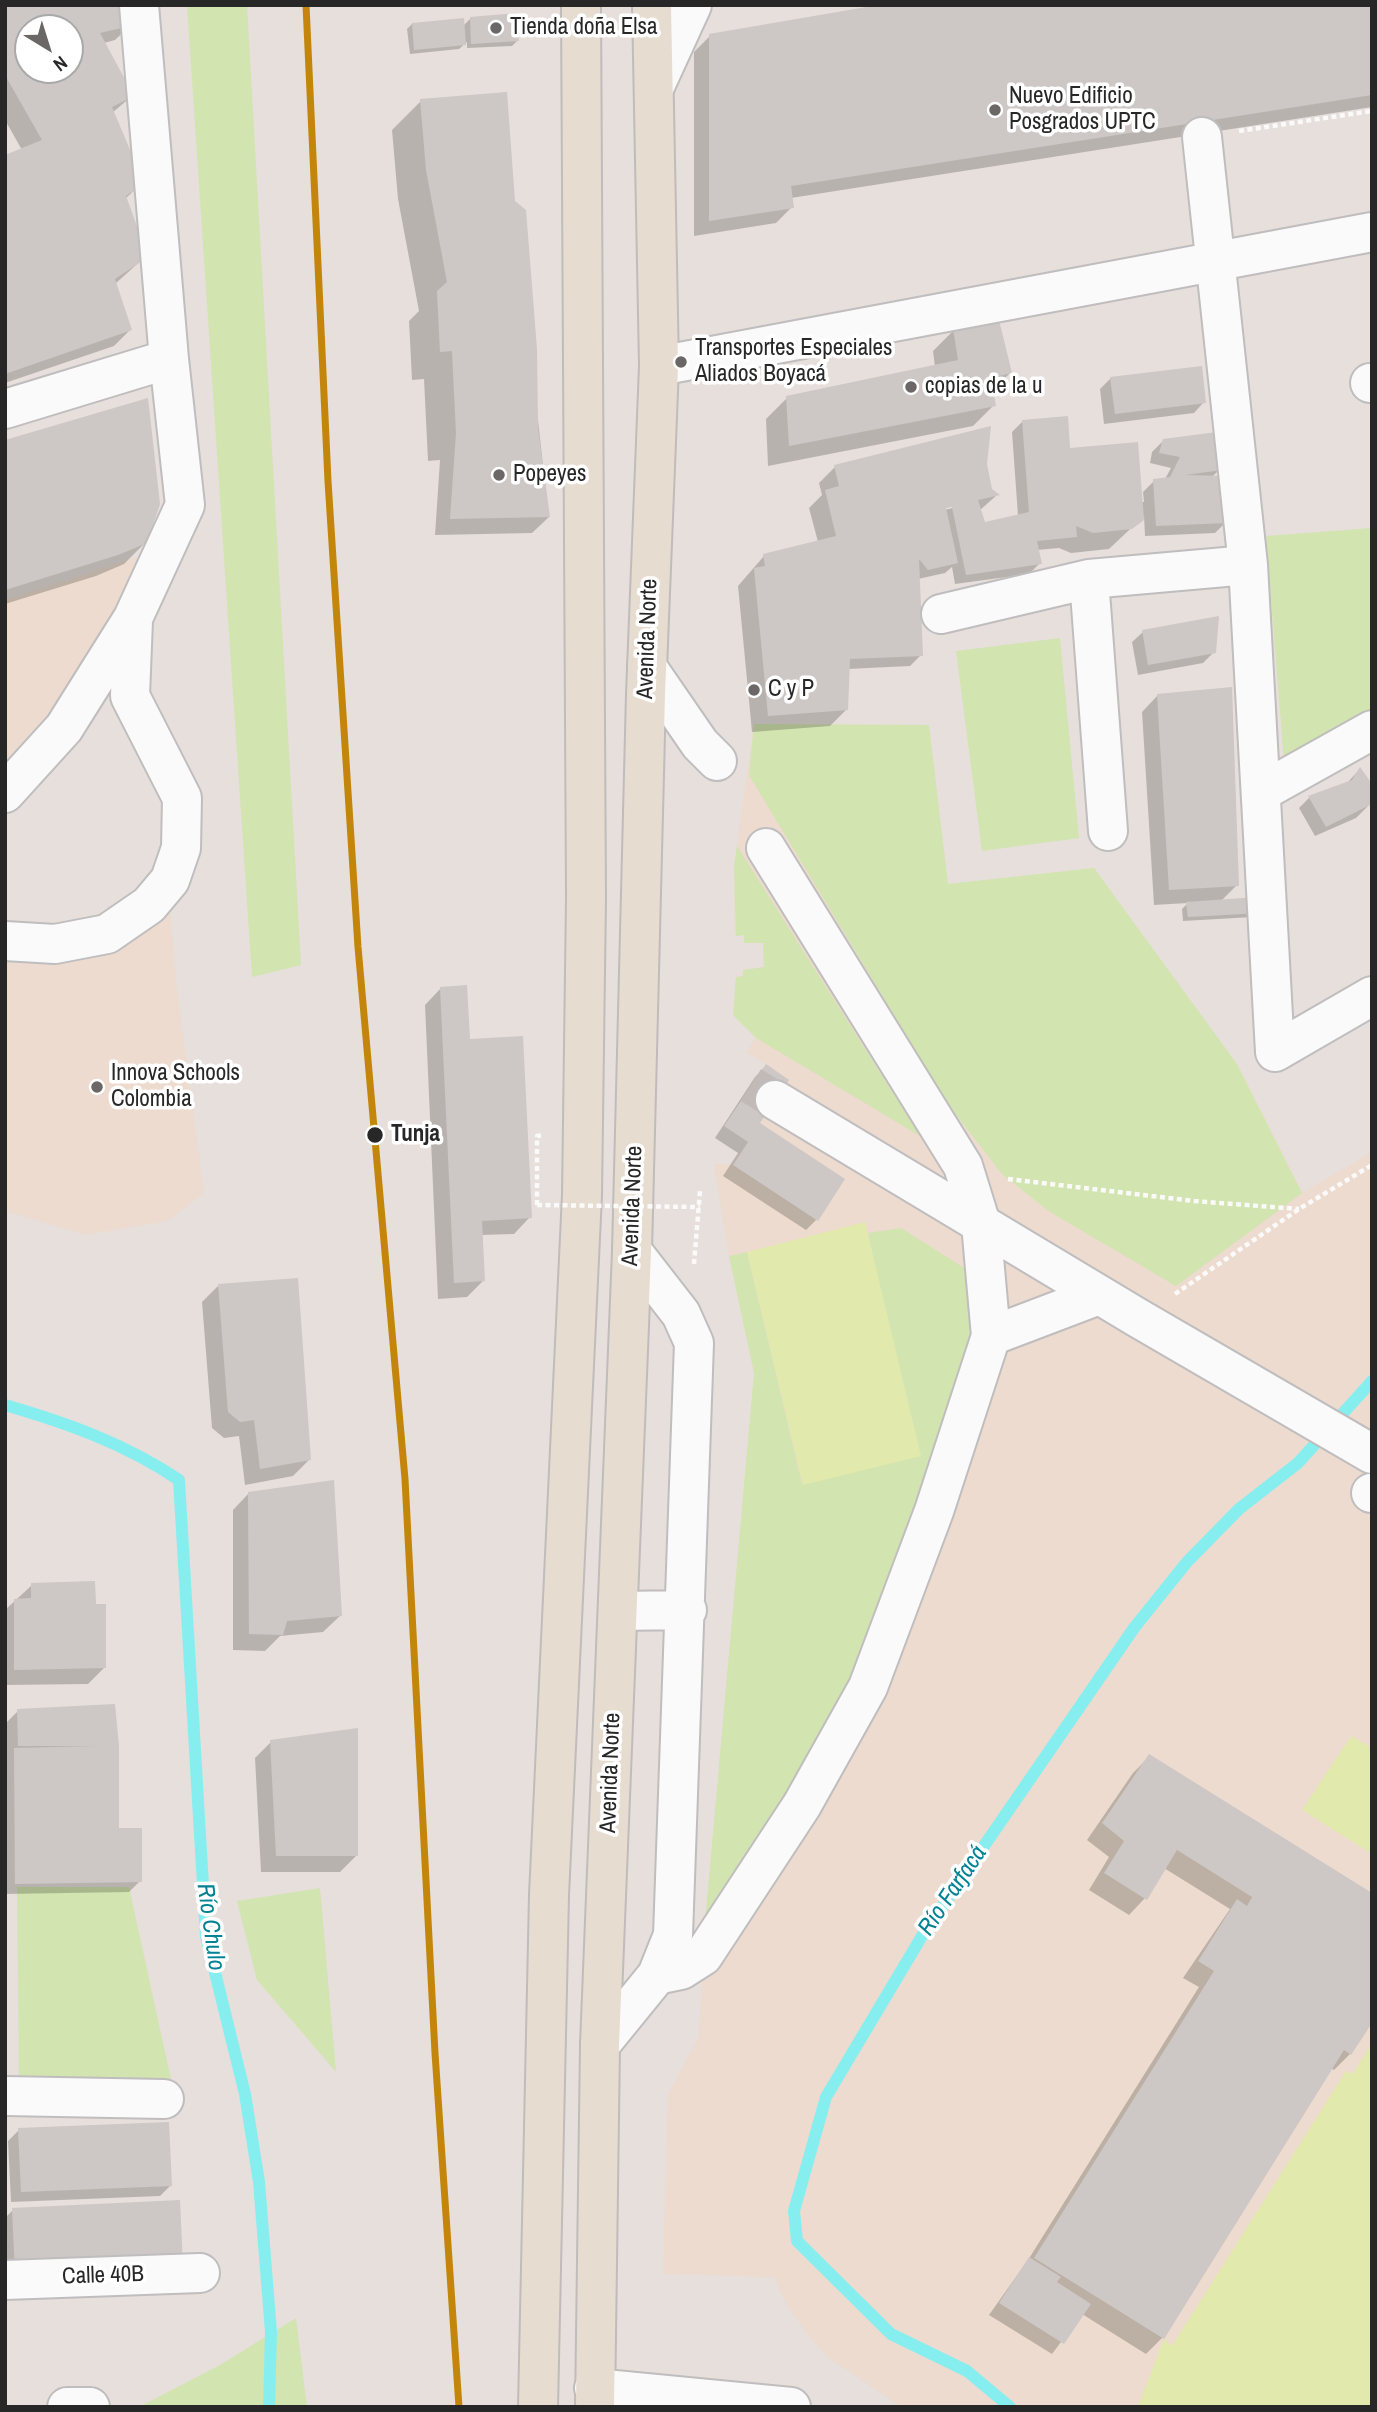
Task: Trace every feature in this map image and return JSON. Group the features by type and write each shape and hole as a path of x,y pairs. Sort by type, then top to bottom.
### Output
{"main road":[{"path":"538,2407 549,1895 582,1195 586,898 581,5"},
{"name":"Avenida Norte","path":"595,2398 600,2045 632,1251 647,667 659,366 652,5"}],"street":[{"path":"5,793 64,728 133,618 185,505 169,359 139,5"},
{"path":"654,88 692,5"},
{"path":"1202,136 1248,565 1263,791 1275,1052 1372,996"},
{"path":"659,366 1372,232"},
{"path":"5,409 169,359"},
{"path":"941,614 1088,579 1248,565"},
{"path":"1088,579 1108,831"},
{"path":"5,941 55,944 107,934 149,905 170,880 181,848 181,798 130,696 133,618"},
{"path":"647,667 700,744 717,761"},
{"path":"1263,791 1372,730"},
{"path":"657,1975 681,1970 703,1956 802,1805 868,1687 934,1511 992,1336 981,1224 963,1166 766,848"},
{"path":"775,1100 1099,1295 1246,1378 1372,1454"},
{"path":"600,2045 657,1975 673,1935 687,1610 694,1343 681,1314 632,1251"},
{"path":"992,1336 1099,1295"},
{"path":"618,1611 687,1610"},
{"path":"5,2096 164,2099"},
{"name":"Calle 40B","path":"5,2280 200,2273"},
{"path":"595,2398 791,2407"},
{"path":"67,2407 90,2407"}],"path":[{"path":"1202,136 1372,111"},
{"path":"1175,1295 1299,1209 1372,1165"},
{"path":"963,1166 1012,1180 1194,1201 1299,1209"},
{"path":"699,1219 700,1191"},
{"path":"537,1205 700,1207"}],"shaded area":[{"path":"147,554 56,721 5,778 5,600"},
{"path":"754,724 929,725 948,884 1094,868 1237,1064 1302,1193 1372,1152 1372,2407 902,2407 829,2358 807,2334 786,2303 774,2277 663,2274 668,2094 699,2037 704,1934 754,1373 729,1256 714,1164 733,1164 747,1142 724,1126 766,1064 746,1052 756,1038 733,1015 736,977 743,976 743,970 764,967 763,943 744,943 744,935 736,936 734,929 734,866"},
{"name":"Innova Schools Colombia","path":"169,901 176,980 204,1193 167,1221 85,1235 5,1211 5,954"}],"green space":[{"path":"187,5 247,5 301,965 252,977"},
{"path":"1372,528 1372,711 1284,762 1266,536"},
{"path":"1060,638 1079,838 982,851 956,651"},
{"path":"754,724 929,725 948,884 1094,868 1237,1064 1302,1193 1176,1286 1050,1212 1002,1174 947,1103 749,775"},
{"path":"737,846 920,1136 756,1038 733,1015 736,977 743,976 743,970 764,967 763,943 744,943 744,935 736,936 734,866"},
{"path":"865,1222 921,1456 803,1485 747,1252"},
{"path":"901,1228 977,1276 980,1318 934,1481 830,1729 704,1934 754,1373 729,1256 747,1252 802,1484 872,1251 868,1233"},
{"path":"1351,1736 1372,1748 1372,1854 1302,1810"},
{"path":"17,1887 129,1887 172,2084 19,2079"},
{"path":"320,1888 336,2072 257,1980 237,1901"},
{"path":"1372,2043 1372,2407 1138,2407 1164,2339 1172,2346 1346,2071 1353,2074"},
{"path":"296,2318 307,2407 139,2407 220,2365"}],"building":[{"path":"5,5 132,5 134,25 100,33 134,96 112,107 144,183 126,196 148,257 115,279 132,330 5,374 5,155 42,140 5,75"},
{"name":"Nuevo Edificio Posgrados UPTC","path":"878,5 1372,5 1372,95 791,186 794,208 709,221 709,34"},
{"path":"517,13 519,41 471,44 470,17"},
{"path":"464,18 466,45 414,50 412,23"},
{"path":"507,92 515,201 526,210 537,349 538,428 550,517 450,519 456,433 452,351 440,352 437,291 447,282 426,170 420,99"},
{"name":"copias de la u","path":"998,316 1012,373 991,378 996,406 789,446 786,396 958,360 953,328"},
{"path":"1202,366 1206,403 1115,414 1110,377"},
{"path":"148,398 160,504 147,543 118,555 5,590 5,440"},
{"path":"1068,416 1070,448 1138,442 1144,520 1132,529 1093,533 1076,526 1077,537 1037,541 1042,564 966,575 952,507 946,508 958,563 928,570 919,559 923,656 850,659 848,710 768,716 754,568 765,566 763,554 836,536 825,490 839,486 834,465 991,426 987,464 992,489 1000,495 978,500 985,522 1029,512 1022,420"},
{"path":"1217,432 1222,470 1185,475 1226,476 1227,523 1156,526 1153,479 1170,477 1180,457 1159,453 1163,439"},
{"path":"1219,616 1216,653 1148,665 1142,630"},
{"path":"1232,687 1239,886 1169,890 1157,694"},
{"path":"1360,767 1372,784 1372,804 1326,827 1308,796 1352,780"},
{"path":"1258,897 1259,913 1188,917 1186,902"},
{"path":"467,985 470,1039 523,1036 532,1218 482,1221 485,1281 454,1283 440,987"},
{"path":"766,1064 789,1080 760,1123 845,1179 818,1221 733,1165 748,1142 724,1126"},
{"path":"298,1278 311,1460 260,1469 254,1420 240,1422 228,1412 218,1284"},
{"path":"334,1480 342,1616 287,1621 283,1635 249,1634 248,1492"},
{"path":"95,1581 96,1604 106,1604 106,1668 14,1670 14,1599 31,1598 31,1583"},
{"path":"115,1704 119,1746 119,1828 142,1828 142,1882 15,1884 14,1748 97,1746 18,1746 17,1709"},
{"path":"358,1728 358,1856 276,1856 270,1740"},
{"path":"1149,1754 1372,1893 1372,2023 1351,2055 1344,2050 1164,2339 1034,2258 1214,1971 1198,1961 1237,1899 1247,1906 1252,1897 1177,1850 1147,1900 1104,1873 1124,1841 1102,1823"},
{"path":"169,2122 172,2186 21,2192 18,2128"},
{"path":"180,2200 183,2266 15,2274 12,2208"},
{"path":"1029,2257 1061,2277 1057,2282 1091,2304 1064,2344 999,2303"}],"waterway":[{"name":"Río Farfacá","path":"1010,2407 967,2371 891,2334 797,2241 794,2211 826,2097 922,1936 1134,1628 1187,1562 1239,1509 1298,1463 1372,1381"},
{"name":"Río Chulo","path":"5,1405 51,1419 117,1445 179,1480 206,1936 245,2094 259,2182 271,2332 269,2407"}],"tunnel":[{"path":"751,1085 775,1100"}],"transit line":[{"path":"306,5 328,481 358,947 405,1479 435,2053 459,2407"}],"place":[{"name":"Tienda doña Elsa","path":"496,28"},
{"name":"Nuevo Edificio Posgrados UPTC","path":"995,110"},
{"name":"Transportes Especiales Aliados Boyacá","path":"681,362"},
{"name":"copias de la u","path":"911,387"},
{"name":"Popeyes","path":"499,475"},
{"name":"C y P","path":"754,690"},
{"name":"Innova Schools Colombia","path":"97,1087"},
{"name":"Tunja","path":"375,1135"}]}
